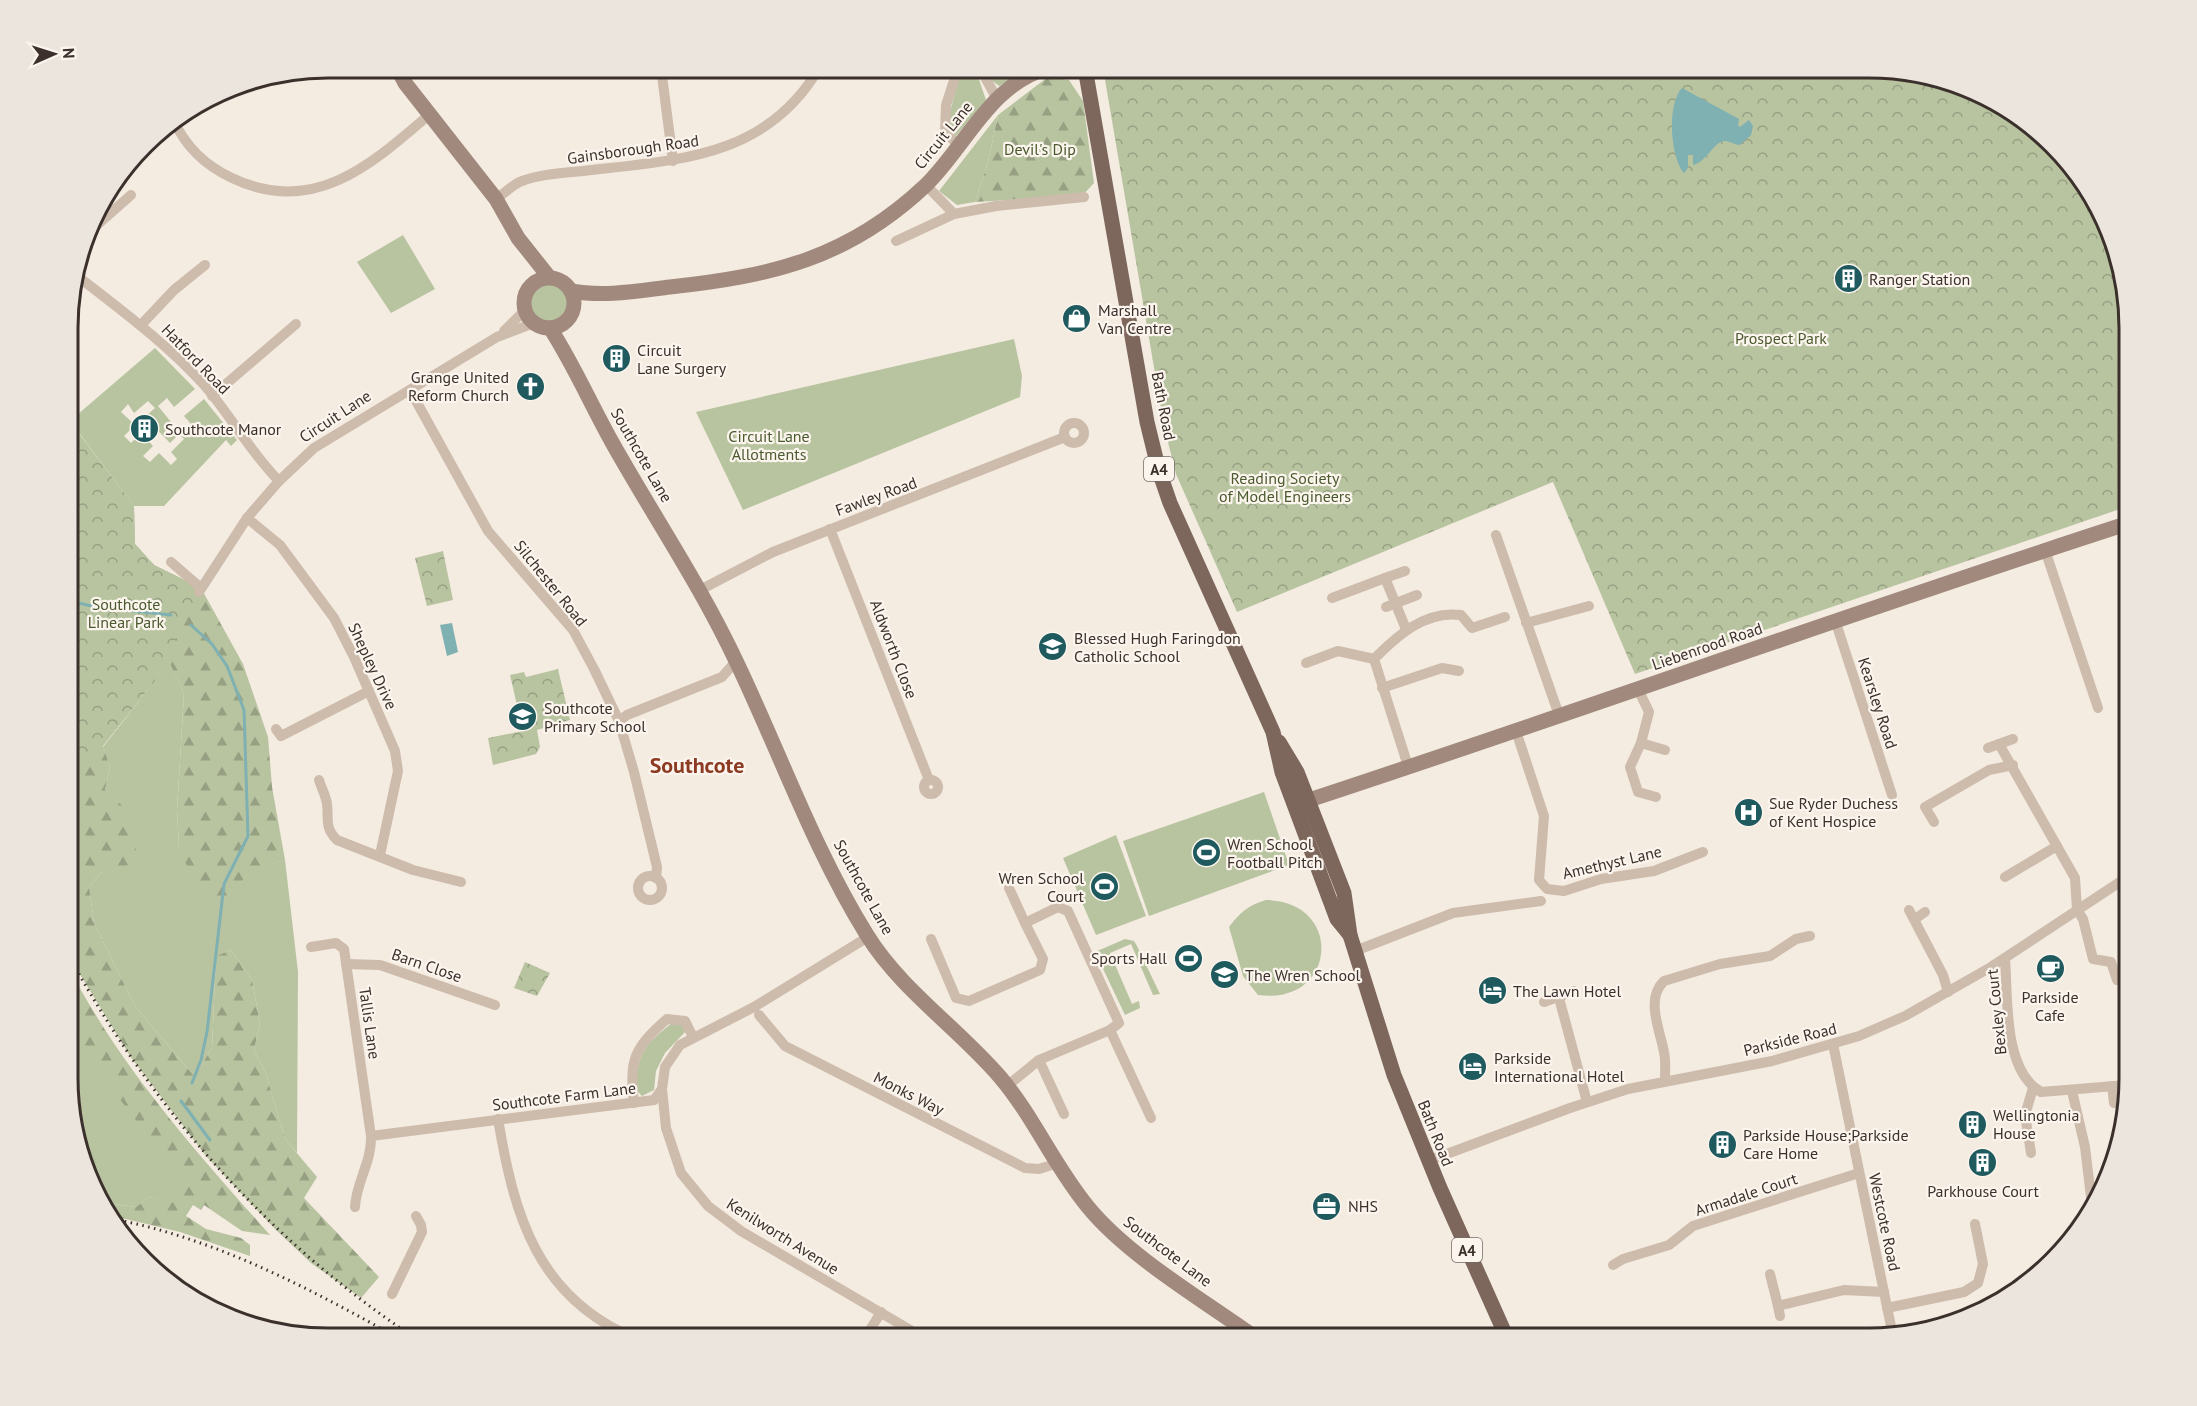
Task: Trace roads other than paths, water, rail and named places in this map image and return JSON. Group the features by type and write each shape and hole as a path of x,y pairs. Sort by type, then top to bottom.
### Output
{"main road":[{"name":"Bath Road","path":"1087,78 1147,422 1159,471 1170,503 1273,732 1282,772 1303,802 1337,919 1350,935 1394,1075 1428,1161 1503,1328"}],"street":[{"path":"402,78 496,199 518,238 530,269 532,284"},
{"path":"662,78 673,161"},
{"name":"Gainsborough Road","path":"496,199 520,182 542,176 673,161 716,152 779,117 813,78"},
{"path":"955,78 944,123 945,134 958,144"},
{"path":"985,78 997,99"},
{"name":"Circuit Lane","path":"571,291 608,294 720,282 788,267 830,252 863,235 926,185 997,99 1026,78"},
{"path":"178,128 190,147 216,170 248,186 279,193 310,191 354,174 430,114"},
{"name":"Circuit Lane","path":"926,185 954,214"},
{"path":"103,220 131,195"},
{"path":"896,241 954,214 996,206 1084,197"},
{"path":"518,238 549,277 564,282 571,291 574,308 569,319 556,326 529,317 525,296 532,284 549,277"},
{"path":"141,325 174,290 205,265"},
{"name":"Hatford Road","path":"83,280 141,325 176,356 212,396 279,481"},
{"name":"Circuit Lane","path":"574,308 608,294"},
{"name":"Circuit Lane","path":"171,562 200,590 247,518 279,481 314,448 529,317"},
{"path":"212,396 296,324"},
{"name":"Southcote Lane","path":"556,326 568,355 613,444 700,590 736,661 838,885 868,937 907,984 1007,1086 1038,1128 1087,1206 1118,1238 1242,1328"},
{"name":"Silchester Road","path":"410,390 489,531 573,630 619,721 657,867 656,878"},
{"name":"Fawley Road","path":"700,590 773,552 1065,437"},
{"name":"Shepley Drive","path":"247,518 280,545 318,593 354,657 395,751 398,771 380,855"},
{"name":"Liebenrood Road","path":"1303,802 1516,731 1834,620 2119,526"},
{"name":"Aldworth Close","path":"830,529 929,780"},
{"path":"1496,535 1559,715"},
{"path":"2045,550 2098,708"},
{"path":"1332,598 1405,571"},
{"path":"1385,578 1390,605 1406,629"},
{"path":"1390,605 1417,595"},
{"path":"1526,623 1589,606"},
{"path":"1374,659 1406,629 1445,613 1461,615 1472,628 1505,617"},
{"name":"Kearsley Road","path":"1834,620 1892,795"},
{"path":"1306,663 1338,651 1374,659"},
{"path":"1374,659 1408,766"},
{"path":"619,721 627,715 722,677 736,661"},
{"path":"1382,688 1442,668 1459,671"},
{"path":"1638,689 1649,712 1641,743 1630,767 1638,792 1656,797"},
{"path":"276,729 281,736 369,691"},
{"name":"Amethyst Lane","path":"1516,731 1544,816 1539,880 1547,889 1564,891 1601,879 1654,871 1703,852"},
{"path":"2013,739 1994,746 2013,765 2075,878 2077,910 2083,920 2093,959 2111,962 2117,980"},
{"path":"1641,743 1665,750"},
{"path":"1934,822 1925,807 1989,771 2013,765"},
{"path":"319,780 327,804 326,814 330,833 337,840 380,855 413,870 461,882"},
{"path":"2005,877 2057,846"},
{"name":"Parkside Road","path":"1428,1161 1587,1102 1665,1080 1772,1061 1833,1044 1905,1017 2005,959 2119,883"},
{"path":"931,939 956,998 969,1001 1040,970 1043,959 1009,888"},
{"path":"1355,951 1483,904 1541,901"},
{"path":"1025,923 1058,908 1068,912 1151,1118"},
{"path":"1925,912 1912,915 1943,975 1948,992"},
{"path":"1665,1080 1665,1055 1654,1004 1659,986 1664,981 1720,964 1770,956 1796,939 1810,936"},
{"path":"662,1089 665,1067 680,1045 754,1007 868,937"},
{"name":"Tallis Lane","path":"311,946 336,943 344,949 372,1150 361,1185 356,1193 355,1207"},
{"name":"Bexley Court","path":"2005,959 2015,1059 2019,1071 2033,1088"},
{"name":"Barn Close","path":"346,964 380,965 486,1004 495,1005"},
{"path":"1544,1002 1574,991"},
{"path":"1558,998 1587,1102"},
{"name":"Monks Way","path":"759,1015 785,1046 1025,1168 1039,1169 1058,1163"},
{"path":"634,1103 630,1072 641,1041 667,1019 684,1021 693,1037"},
{"path":"1007,1086 1039,1060 1115,1027"},
{"name":"Westcote Road","path":"1833,1044 1891,1327"},
{"path":"1039,1060 1064,1114"},
{"path":"2112,1086 2114,1103"},
{"path":"2031,1153 2025,1115 2033,1088 2041,1092 2119,1086"},
{"name":"Southcote Farm Lane","path":"371,1136 654,1100 662,1089"},
{"name":"Kenilworth Avenue","path":"662,1089 666,1128 681,1173 708,1206 741,1232 907,1328"},
{"path":"2072,1091 2085,1147 2091,1194"},
{"path":"498,1119 510,1183 531,1242 561,1289 600,1322 613,1328"},
{"name":"Armadale Court","path":"1613,1265 1623,1258 1669,1245 1693,1226 1859,1173"},
{"path":"392,1294 422,1232 422,1225 416,1216"},
{"path":"1887,1308 1971,1289 1978,1283 1983,1270 1980,1230"},
{"path":"1770,1274 1779,1311 1844,1290 1884,1292"},
{"path":"871,1328 881,1312"}],"water":[{"path":"1682,88 1739,119 1740,127 1749,120 1753,126 1751,135 1740,145 1727,141 1721,142 1702,160 1693,165 1693,155 1688,155 1688,168 1684,173 1676,156 1672,132 1674,106"},
{"path":"452,623 458,652 447,656 440,625"}],"waterway":[{"path":"78,603 171,615"},
{"path":"191,625 212,644 227,666 244,710 248,836 224,884 207,1032 201,1060 192,1083"},
{"path":"181,1101 210,1140"}],"railway":[{"path":"78,972 139,1068 219,1169 311,1259 401,1328"},
{"path":"123,1221 188,1239 224,1252 295,1283 380,1328"}],"place":[{"name":"Ranger Station","path":"1848,279"},
{"name":"Marshall Van Centre","path":"1077,319"},
{"name":"Circuit Lane Surgery","path":"616,359"},
{"name":"Grange United Reform Church","path":"530,386"},
{"name":"Southcote Manor","path":"144,429"},
{"name":"Blessed Hugh Faringdon Catholic School","path":"1053,647"},
{"name":"Southcote Primary School","path":"523,717"},
{"name":"Sue Ryder Duchess of Kent Hospice","path":"1748,812"},
{"name":"Wren School Football Pitch","path":"1206,853"},
{"name":"Wren School Court","path":"1105,887"},
{"name":"Sports Hall","path":"1188,958"},
{"name":"Parkside Cafe","path":"2050,969"},
{"name":"The Wren School","path":"1224,975"},
{"name":"The Lawn Hotel","path":"1492,991"},
{"name":"Parkside International Hotel","path":"1473,1067"},
{"name":"Wellingtonia House","path":"1972,1124"},
{"name":"Parkside House;Parkside Care Home","path":"1722,1144"},
{"name":"Parkhouse Court","path":"1983,1163"},
{"name":"NHS","path":"1327,1206"}],"district":[{"name":"Southcote","path":"697,765"}],"park label":[{"name":"Devil's Dip","path":"1040,149"},
{"name":"Prospect Park","path":"1781,338"},
{"name":"Circuit Lane Allotments","path":"769,445"},
{"name":"Reading Society of Model Engineers","path":"1285,487"},
{"name":"Southcote Linear Park","path":"126,613"}]}
